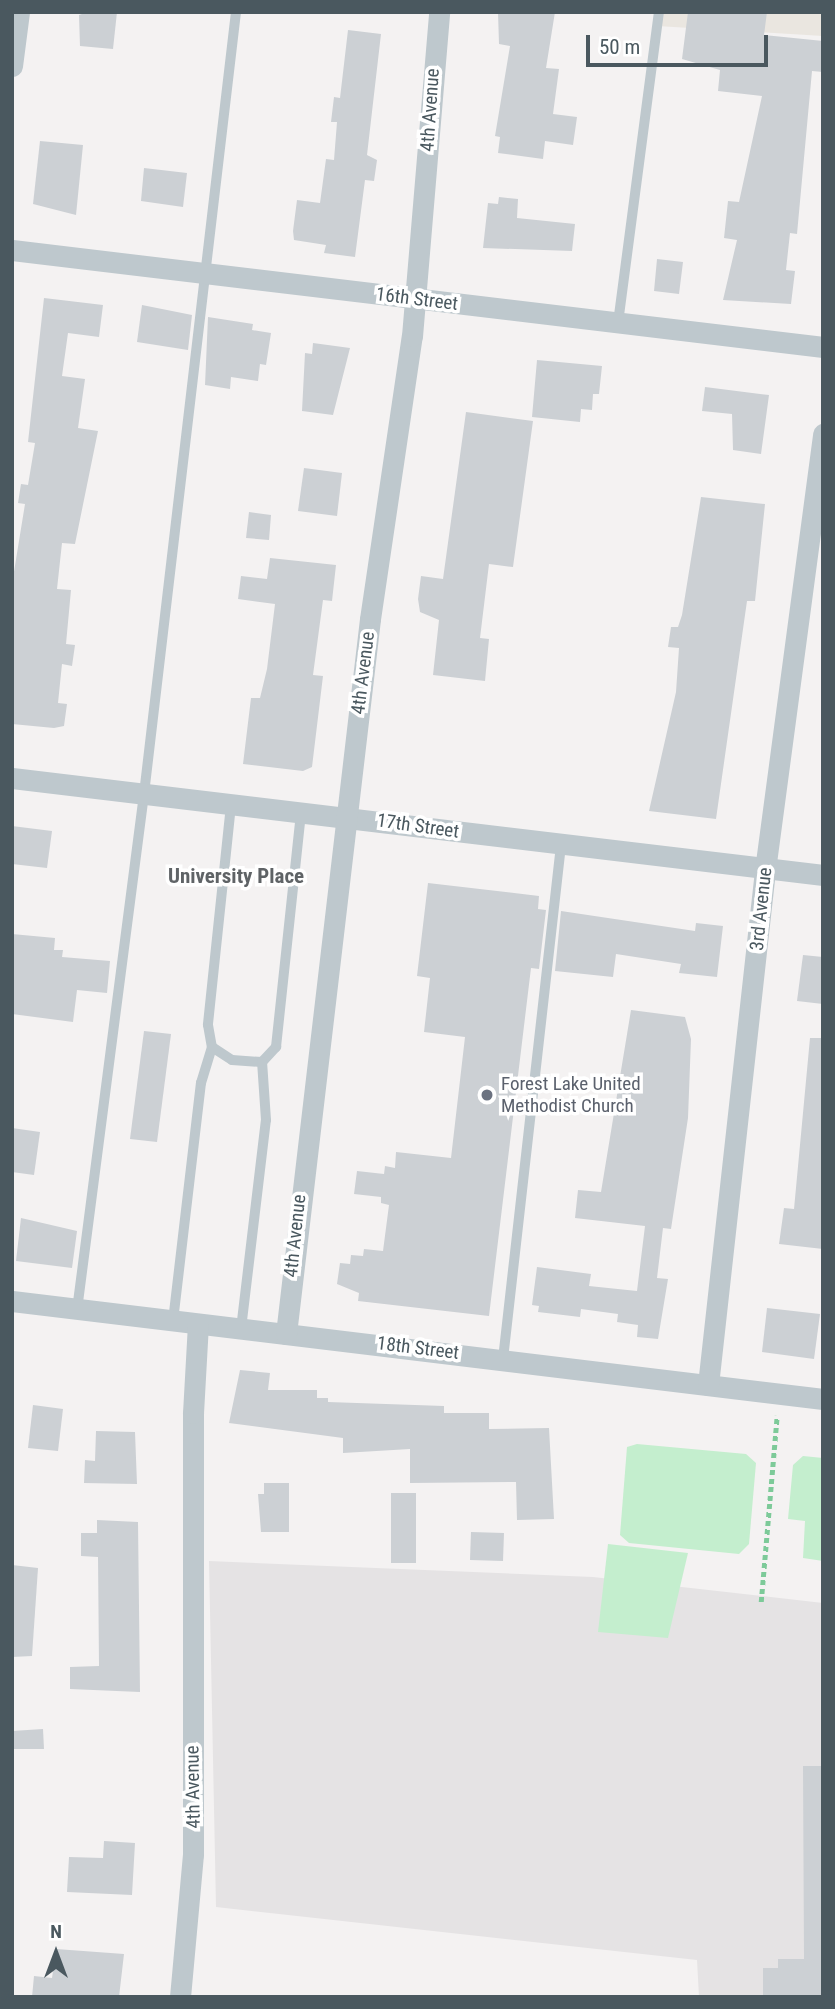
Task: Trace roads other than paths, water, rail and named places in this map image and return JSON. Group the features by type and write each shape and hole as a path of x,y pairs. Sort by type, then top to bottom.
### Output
{"street":[{"path":"12,66 19,12"},
{"name":"4th Avenue","path":"286,1334 345,817 414,299 439,12"},
{"name":"16th Street","path":"12,250 823,347"},
{"name":"3rd Avenue","path":"708,1385 765,870 823,434"},
{"name":"17th Street","path":"12,778 823,875"},
{"name":"18th Street","path":"12,1301 823,1399"},
{"name":"4th Avenue","path":"180,1997 193,1854 192,1413 198,1324"}],"lane":[{"path":"77,1310 145,794 236,12"},
{"path":"618,323 659,12"},
{"path":"173,1321 201,1083 212,1046 208,1025 231,805"},
{"path":"241,1329 266,1120 262,1062 276,1046 278,1035 300,813"},
{"path":"503,1359 561,845"},
{"path":"212,1046 232,1060 262,1062"}],"place":[{"name":"Forest Lake United Methodist Church","path":"487,1095"}],"district":[{"name":"University Place","path":"236,876"}]}
